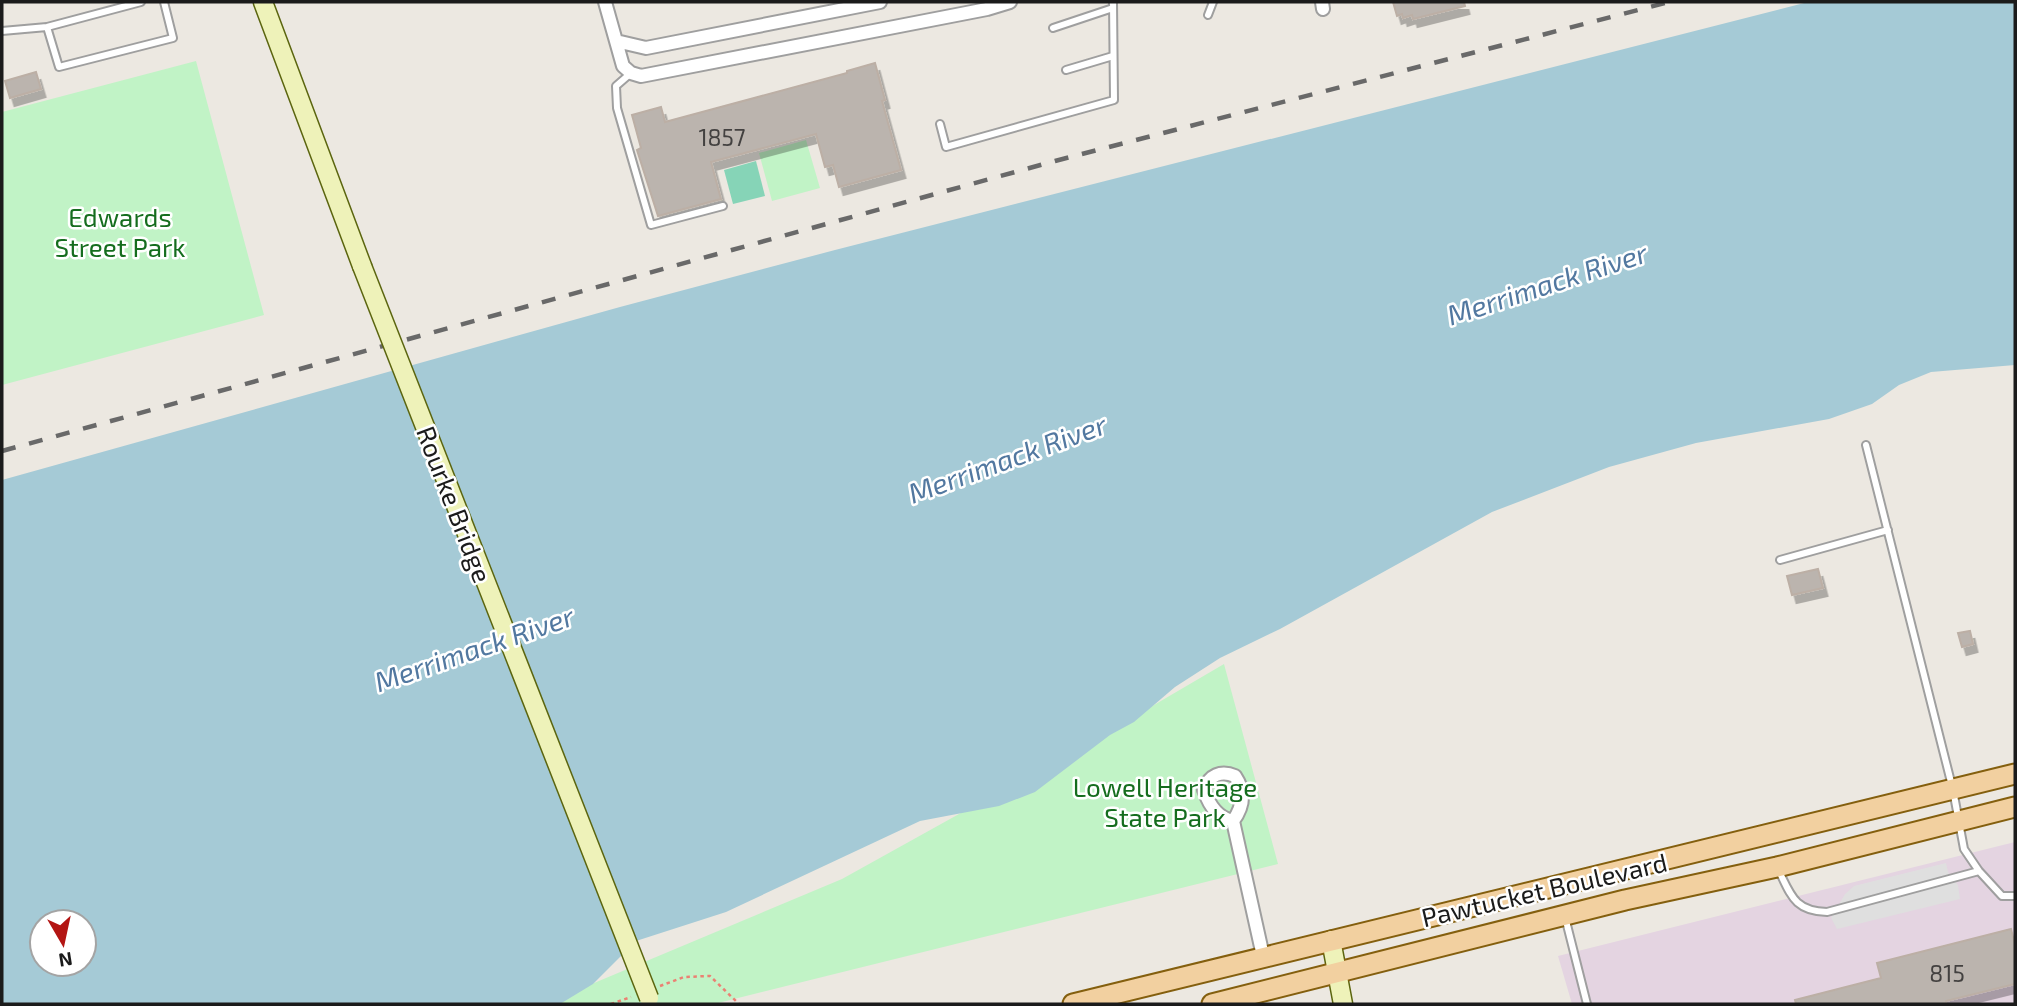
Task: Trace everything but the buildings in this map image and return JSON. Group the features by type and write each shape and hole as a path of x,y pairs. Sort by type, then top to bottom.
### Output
{"main road":[{"name":"Rourke Bridge","path":"263,2 362,267 648,996"},
{"name":"Pawtucket Boulevard","path":"1073,1004 2015,774"},
{"name":"Pawtucket Boulevard","path":"1212,1004 1565,915 1777,867 2015,807"},
{"path":"1331,940 1343,1004"}],"street":[{"path":"605,2 623,66 631,73 641,76 987,9 1010,2"},
{"path":"616,41 646,48 880,2"},
{"path":"1233,821 1263,956"}],"lane":[{"path":"2,31 47,27 141,2"},
{"path":"47,27 59,67 173,38 164,2"},
{"path":"1208,15 1213,2"},
{"path":"940,124 946,147 1114,100 1113,5 1053,27"},
{"path":"1066,70 1113,56"},
{"path":"631,73 617,86 617,108 651,225 723,206"},
{"path":"1866,445 1953,790 1964,849 1979,871 2002,896 2015,897"},
{"path":"1780,560 1888,530"},
{"path":"1777,867 1800,907 1812,912 1827,912 1979,871"},
{"path":"1565,915 1587,1004"}],"path":[{"path":"611,1004 648,996 684,977 710,976 739,1004"}],"shaded area":[{"path":"2015,842 2015,1004 1572,1004 1558,956"},
{"path":"1946,863 1948,872 1958,885 1960,899 1837,929 1831,918 1845,894 1854,886"}],"green space":[{"name":"Edwards Street Park","path":"196,61 264,315 2,385 2,112"},
{"path":"806,140 820,188 772,201 759,153"},
{"path":"756,161 765,196 733,204 724,170"},
{"name":"Lowell Heritage State Park","path":"1224,664 1278,864 714,1004 544,1004 842,879"}],"water":[{"name":"Merrimack River","path":"1808,2 2015,2 2015,365 1931,372 1899,385 1872,404 1829,419 1696,443 1609,467 1492,512 1280,629 1220,658 1175,687 1134,722 1110,735 1035,792 999,806 920,821 726,912 636,941 593,984 560,1004 2,1004 2,480 620,307"}],"railway":[{"path":"2,451 1055,161 1669,2"}]}
